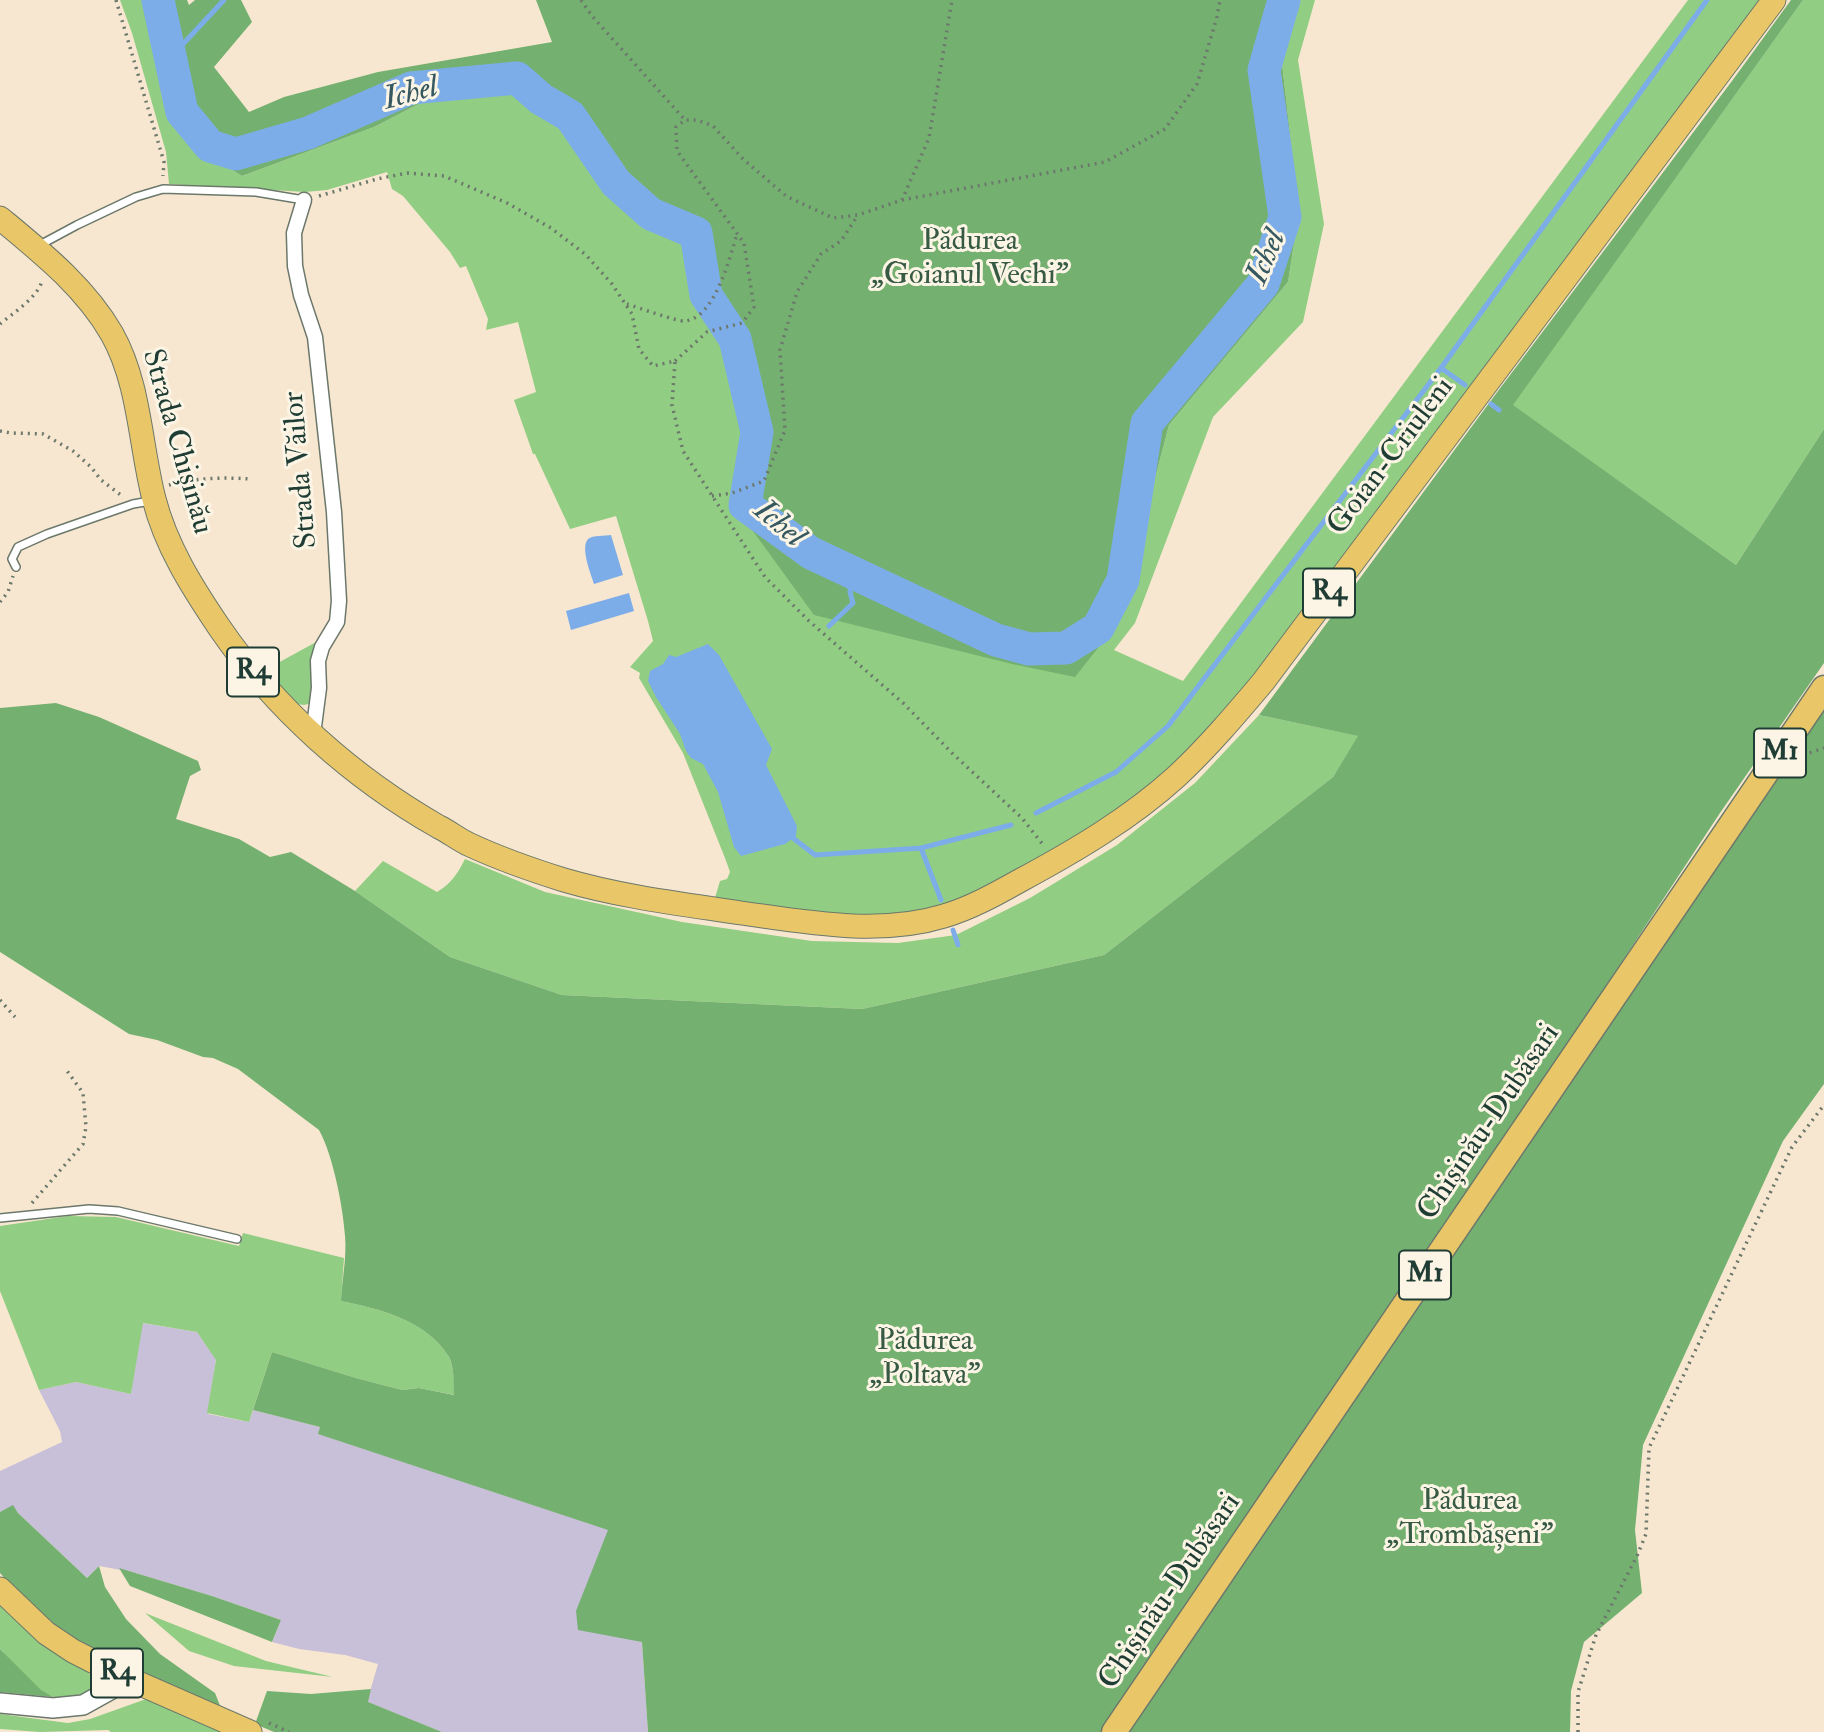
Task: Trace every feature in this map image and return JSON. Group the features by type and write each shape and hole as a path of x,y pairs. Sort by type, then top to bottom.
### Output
{"highway":[{"name":"Chișinău-Dubăsari","path":"1114,1732 1824,688"}],"main road":[{"name":"Goian-Criuleni","path":"716,909 822,925 895,925 942,917 978,903 1057,861 1137,809 1177,776 1228,724 1263,682 1774,0"},
{"name":"Strada Chișinău","path":"0,218 71,281 96,309 125,363 135,402 146,498 162,525 172,550 221,631 265,686 313,734 375,786 468,844 566,880 653,900 716,909"},
{"name":"R4","path":"0,1589 46,1633 73,1651 120,1675 250,1732"}],"street":[{"name":"Strada Văilor","path":"304,200 294,233 295,266 315,337 334,512 339,601 337,622 318,661 320,688 313,734"},
{"path":"0,1703 53,1708 83,1705 110,1690 120,1675"}],"lane":[{"path":"41,253 77,225 136,197 163,189 256,192 304,200"},
{"path":"16,567 12,559 18,547 146,498"},
{"path":"0,1218 89,1209 118,1211 237,1239"}],"path":[{"path":"116,0 164,162 163,189"},
{"path":"581,0 592,16 685,120"},
{"path":"902,200 929,138 952,0"},
{"path":"304,200 407,173 444,176 507,203 551,228 586,255 632,314 639,349 653,366 675,361 707,332 742,323 754,307 744,243 677,151 676,127 685,120 697,120 713,126 743,159 786,196 832,218 858,215 902,200 1105,162 1165,129 1197,84 1220,0"},
{"path":"712,496 732,493 764,481 785,430 780,350 797,292 821,254 841,241 858,215"},
{"path":"625,303 684,322 696,317 706,308 723,278 737,234"},
{"path":"0,324 41,287 41,253"},
{"path":"675,361 672,405 682,451 765,577 808,621 903,703 953,754 1023,818 1057,861"},
{"path":"0,431 44,434 73,450 101,480 146,498 182,481 250,479"},
{"path":"0,602 8,592 16,567"},
{"path":"0,1000 15,1017"},
{"path":"22,1216 83,1144 86,1128 83,1093 65,1068"},
{"path":"1578,1732 1578,1692 1596,1635 1646,1534 1649,1448 1792,1147 1824,1105"}],"shaded area":[{"path":"142,1323 197,1332 216,1359 208,1414 249,1422 253,1410 320,1427 319,1434 609,1530 577,1611 642,1642 648,1732 442,1732 367,1702 378,1664 345,1655 299,1649 272,1642 281,1620 132,1572 99,1566 87,1578 13,1506 0,1512 0,1471 62,1442 60,1431 39,1390 76,1382 131,1394"}],"green space":[{"path":"120,0 147,0 160,90 187,142 242,176 374,127 442,92 472,93 511,88 530,97 574,131 612,191 650,231 691,242 692,303 724,345 742,427 734,505 1117,624 1169,425 1288,282 1299,212 1282,63 1300,0 1315,0 1298,60 1324,224 1303,322 1213,417 1135,623 1114,650 1183,681 1688,0 1762,0 1279,647 1187,755 1133,802 984,891 936,908 894,914 848,916 714,901 720,881 727,879 730,872 725,858 683,753 639,678 640,673 630,667 653,641 616,516 570,529 533,454 514,400 536,392 518,322 486,330 488,319 466,266 460,268 403,196 392,189 387,172 327,190 305,192 169,184 166,152"},
{"name":"Pădurea „Goianul Vechi”","path":"147,0 187,0 189,5 195,0 241,0 252,22 214,67 249,112 284,97 378,72 552,42 536,0 1300,0 1282,63 1299,212 1288,282 1169,425 1117,624 1075,677 1012,664 814,615 734,505 742,427 724,345 692,303 691,242 651,231 612,191 574,131 530,97 511,88 472,93 442,92 374,127 242,176 187,142 160,90"},
{"name":"Pădurea „Poltava”","path":"1791,0 1803,0 1513,405 1736,565 1824,429 1824,663 1720,813 1464,1201 1105,1732 648,1732 642,1642 578,1630 576,1611 608,1530 318,1434 320,1427 253,1410 272,1352 402,1390 419,1388 454,1395 452,1365 439,1344 415,1325 386,1312 341,1301 344,1224 333,1167 319,1130 238,1069 157,1040 129,1034 0,952 0,708 56,703 99,717 198,761 201,770 190,776 176,819 239,839 270,857 291,852 355,891 450,957 562,995 862,1009 1104,955 1333,777 1358,736 1259,715"},
{"path":"1803,0 1824,0 1824,429 1736,565 1512,405"},
{"path":"318,641 312,703 297,704 265,670"},
{"name":"Pădurea „Trombășeni”","path":"1824,704 1824,1084 1783,1141 1643,1445 1635,1530 1642,1593 1584,1642 1571,1691 1570,1732 1125,1732"},
{"path":"1259,715 1359,736 1333,777 1104,955 862,1009 562,995 450,957 355,891 383,861 437,892 454,878 465,859 545,892 682,922 812,941 898,943 956,935 1030,898 1117,845 1195,783"},
{"path":"68,1216 116,1217 239,1246 243,1233 344,1258 341,1301 386,1312 428,1334 449,1357 455,1395 419,1388 402,1390 272,1352 249,1422 207,1413 216,1360 197,1332 143,1323 131,1394 76,1382 39,1390 0,1291 0,1226"},
{"path":"13,1505 18,1513 87,1578 99,1566 105,1587 126,1619 160,1654 215,1693 221,1708 189,1697 66,1636 44,1622 0,1573 0,1512"},
{"path":"119,1568 281,1620 272,1642 130,1586"},
{"path":"0,1598 38,1636 87,1671 94,1680 89,1692 63,1697 48,1695 18,1669 0,1649"},
{"path":"145,1613 266,1661 333,1677 234,1666 189,1651"},
{"path":"0,1649 41,1690 53,1697 0,1692"},
{"path":"371,1689 368,1702 442,1732 274,1732 255,1724 267,1691 311,1694"},
{"path":"149,1698 231,1732 40,1732 0,1729 0,1714 68,1723 90,1719"}],"water":[{"path":"611,535 623,575 594,584 587,561 586,543 593,537"},
{"path":"629,593 634,611 571,630 566,611"},
{"path":"708,644 719,655 772,749 766,765 797,826 796,836 785,844 741,856 734,847 718,792 703,764 691,758 686,751 680,734 648,681 650,671 663,664 669,655 676,657"}],"waterway":[{"name":"Ichel","path":"158,0 182,112 210,146 236,154 308,133 411,88 517,78 541,99 570,116 616,183 651,214 696,233 706,295 735,339 757,432 745,505 811,553 996,640 1029,649 1066,648 1098,628 1123,580 1147,423 1263,284 1285,217 1264,70 1284,0"},
{"path":"170,58 224,0"},
{"path":"1036,813 1116,772 1168,726 1441,368 1707,0"},
{"path":"1441,368 1465,385"},
{"path":"1491,404 1499,410"},
{"path":"829,626 853,603 850,592 851,572"},
{"path":"793,838 815,855 921,848 1011,825"},
{"path":"921,848 941,900"},
{"path":"953,930 958,945"}]}
